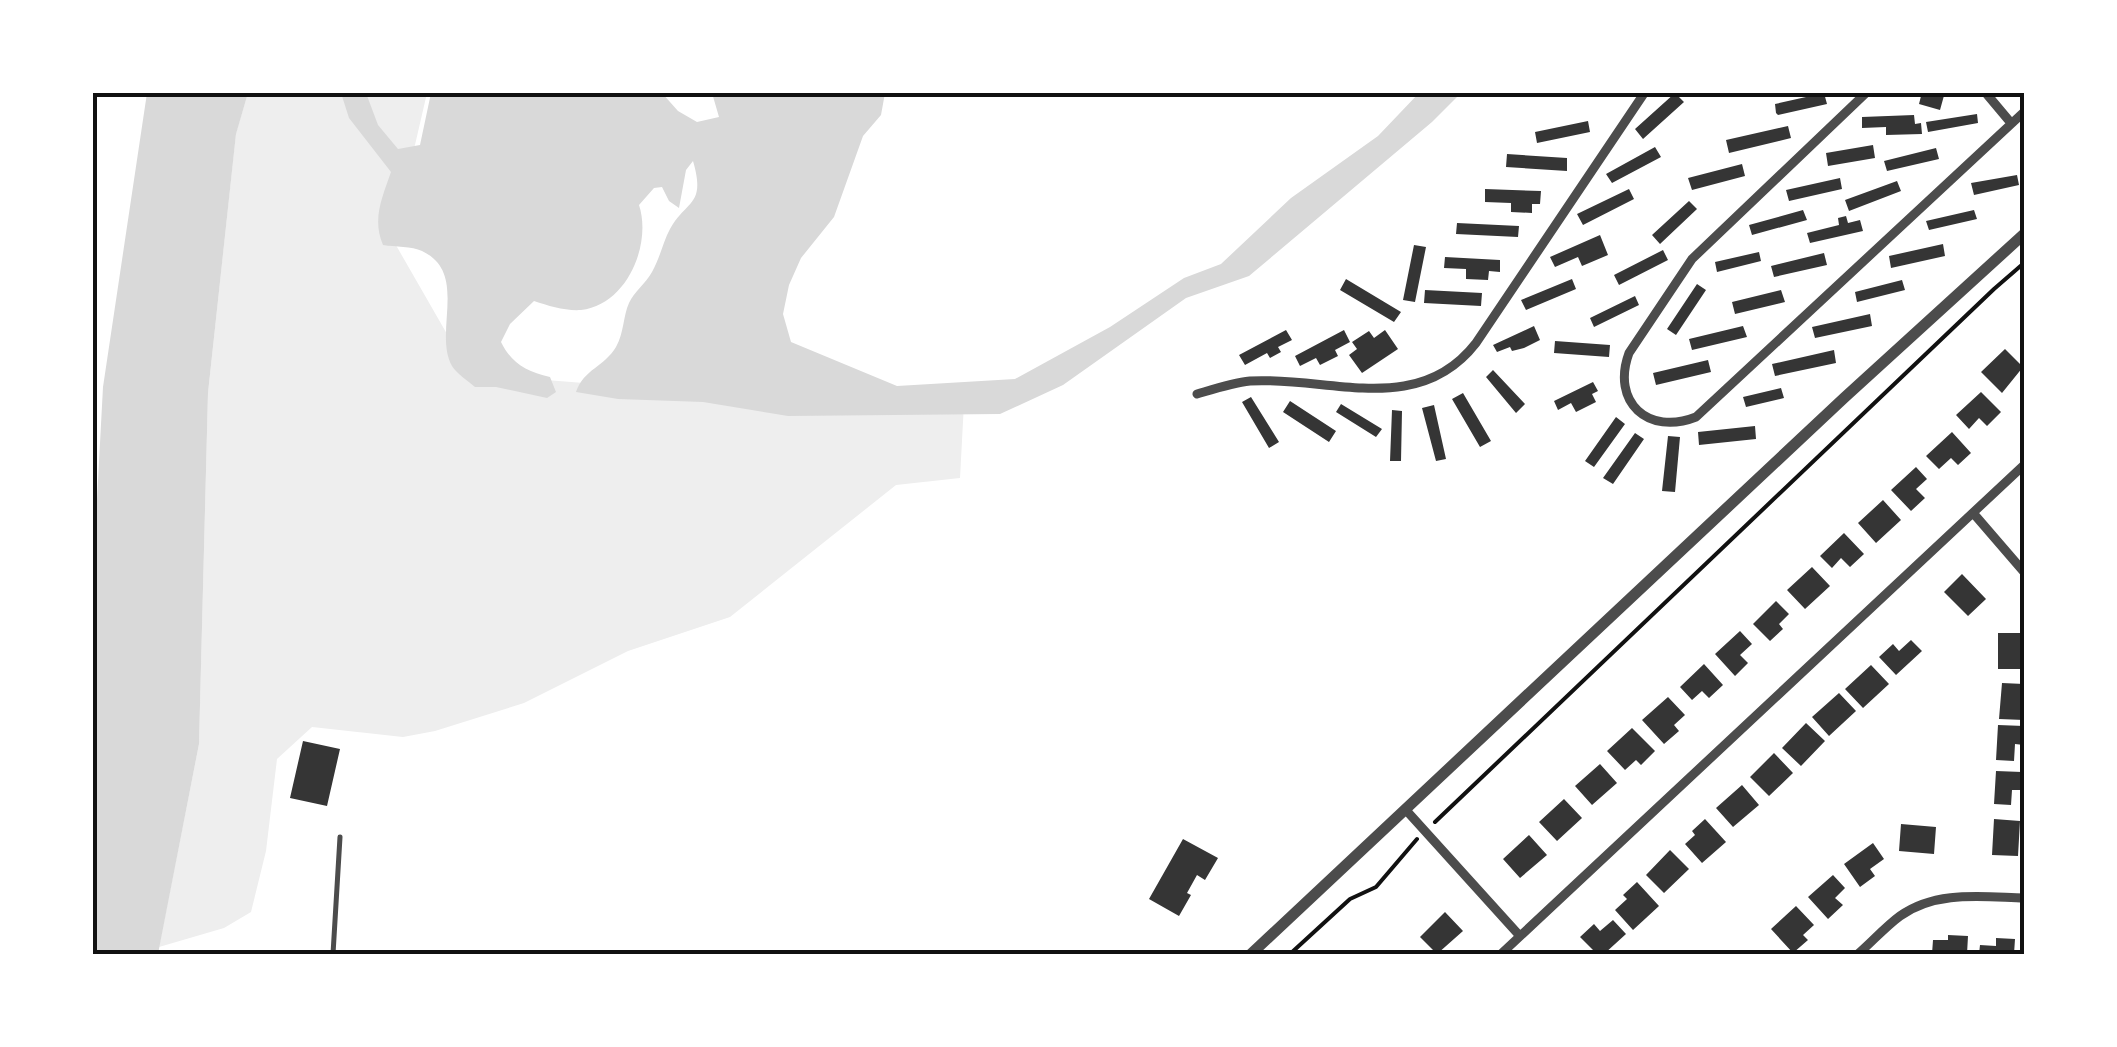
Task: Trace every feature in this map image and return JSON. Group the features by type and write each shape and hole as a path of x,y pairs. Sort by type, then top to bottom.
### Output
{"street":[{"path":"1197,394 1250,381 1377,388 1424,384 1440,376 1476,343 1644,92"},
{"path":"1868,92 1692,259 1624,365 1624,390 1636,410 1647,418 1669,423 1696,416 2024,112"},
{"path":"1985,92 2011,122"},
{"path":"1250,954 2024,234"},
{"path":"1501,954 2024,464"},
{"path":"1974,514 2024,572"},
{"path":"1405,809 1519,935"},
{"path":"1858,954 1902,915 1926,904 1950,896 2024,898"}],"lane":[{"path":"333,954 340,837"}],"path":[{"path":"1290,954 1350,899 1376,887 1425,831 2024,264"}],"shaded area":[{"path":"147,93 248,93 236,134 208,393 199,744 158,954 93,954 92,593 103,387"},
{"path":"248,93 427,93 393,240 470,374 810,401 964,403 960,478 896,485 730,617 628,651 524,703 403,737 312,727 277,759 266,851 251,912 224,928 159,947 199,744 208,393 236,133"},
{"path":"341,93 366,93 378,125 398,149 420,145 431,93 662,93 678,111 697,122 719,117 712,93 885,93 881,115 863,136 834,217 801,258 789,285 783,314 791,342 897,386 1015,379 1110,327 1184,278 1221,264 1291,198 1378,136 1419,93 1461,93 1432,122 1249,276 1186,298 1063,385 1000,414 788,416 703,402 618,399 576,392 584,378 616,347 629,303 652,272 676,219 693,201 697,186 693,161 686,170 679,208 669,201 662,187 654,188 639,205 642,237 638,254 623,285 611,297 581,310 534,301 510,324 501,342 505,350 521,366 550,377 556,392 547,398 496,387 475,387 454,369 447,352 444,273 436,261 418,249 383,245 378,217 391,172 349,118"}],"building":[{"path":"1922,92 1945,92 1940,110 1919,104"},
{"path":"1675,93 1684,102 1643,139 1635,129"},
{"path":"1824,93 1827,104 1776,113 1775,104"},
{"path":"1977,114 1978,123 1928,132 1926,122"},
{"path":"1914,115 1915,124 1921,123 1922,134 1886,135 1886,127 1862,128 1862,117"},
{"path":"1588,121 1590,132 1537,143 1535,132"},
{"path":"1788,126 1791,138 1729,153 1726,140"},
{"path":"1873,145 1875,158 1828,166 1826,153"},
{"path":"1655,147 1661,157 1612,183 1606,174"},
{"path":"1936,148 1939,159 1887,171 1884,161"},
{"path":"1507,154 1567,158 1567,171 1506,167"},
{"path":"1742,164 1745,176 1692,190 1688,178"},
{"path":"2017,175 2019,185 1974,195 1971,183"},
{"path":"1840,178 1842,189 1789,201 1786,190"},
{"path":"1897,181 1901,191 1849,211 1845,200"},
{"path":"1485,189 1541,191 1540,204 1532,204 1532,213 1511,212 1511,203 1485,202"},
{"path":"1629,189 1634,199 1583,225 1577,214"},
{"path":"1689,201 1697,209 1660,244 1652,235"},
{"path":"1803,210 1807,220 1752,235 1749,225"},
{"path":"1974,210 1977,219 1929,230 1926,221"},
{"path":"1846,216 1848,223 1860,220 1863,231 1810,243 1807,233 1839,225 1838,218"},
{"path":"1457,223 1519,226 1518,237 1456,234"},
{"path":"1600,235 1608,255 1582,266 1578,257 1555,267 1550,257"},
{"path":"1943,244 1945,256 1891,268 1889,256"},
{"path":"1414,245 1426,247 1415,302 1403,300"},
{"path":"1663,250 1668,260 1619,285 1614,275"},
{"path":"1759,252 1761,261 1717,272 1715,262"},
{"path":"1824,253 1827,265 1774,277 1771,266"},
{"path":"1445,257 1500,260 1500,272 1489,271 1488,280 1466,279 1466,269 1444,268"},
{"path":"1346,279 1401,312 1394,322 1340,290"},
{"path":"1572,279 1576,289 1526,310 1521,300"},
{"path":"1902,280 1905,290 1857,302 1855,292"},
{"path":"1697,284 1706,290 1676,335 1667,329"},
{"path":"1425,290 1482,293 1481,306 1424,303"},
{"path":"1781,290 1785,302 1735,314 1732,302"},
{"path":"1635,296 1639,305 1594,327 1590,318"},
{"path":"1870,314 1872,326 1815,338 1812,327"},
{"path":"1534,326 1540,340 1524,348 1512,351 1510,347 1497,352 1493,345"},
{"path":"1743,326 1747,337 1692,350 1689,339"},
{"path":"1286,330 1292,340 1278,347 1281,352 1270,358 1267,353 1245,365 1239,355"},
{"path":"1344,330 1350,342 1335,350 1338,356 1320,365 1316,358 1300,366 1295,356"},
{"path":"1385,330 1398,349 1362,373 1349,355 1357,349 1352,342 1369,331 1374,338"},
{"path":"1555,341 1610,345 1609,357 1554,353"},
{"path":"2005,349 2023,367 2002,393 1981,372"},
{"path":"1834,350 1836,363 1775,376 1772,364"},
{"path":"1708,360 1711,372 1656,385 1653,373"},
{"path":"1493,370 1525,404 1516,413 1486,377"},
{"path":"1593,382 1598,391 1592,394 1596,402 1576,412 1571,403 1558,410 1554,401"},
{"path":"1781,388 1784,398 1746,407 1743,397"},
{"path":"1981,392 2001,412 1987,426 1979,418 1969,429 1956,415"},
{"path":"1463,393 1491,441 1480,447 1452,399"},
{"path":"1251,397 1279,442 1269,448 1242,402"},
{"path":"1290,401 1336,431 1329,442 1283,412"},
{"path":"1341,404 1382,429 1376,437 1336,412"},
{"path":"1434,405 1446,459 1436,461 1422,408"},
{"path":"1392,410 1402,411 1401,461 1390,461"},
{"path":"1616,417 1625,424 1594,467 1585,461"},
{"path":"1755,426 1756,439 1699,445 1698,432"},
{"path":"1952,432 1971,453 1958,465 1951,458 1939,469 1926,456"},
{"path":"1635,433 1644,439 1613,484 1603,478"},
{"path":"1668,436 1680,437 1675,492 1662,491"},
{"path":"1916,467 1927,479 1916,489 1925,498 1911,511 1891,490"},
{"path":"1883,500 1901,520 1876,543 1858,523"},
{"path":"1844,533 1864,554 1850,567 1841,558 1832,568 1820,556"},
{"path":"1812,567 1830,586 1805,609 1787,590"},
{"path":"1962,574 1986,599 1968,616 1944,592"},
{"path":"1776,601 1789,614 1779,624 1783,629 1770,641 1753,624"},
{"path":"1740,631 1752,644 1740,655 1748,663 1735,676 1715,654"},
{"path":"1998,633 2023,633 2023,669 1998,669"},
{"path":"1911,640 1922,651 1896,675 1879,657 1893,644 1899,651"},
{"path":"1704,664 1723,685 1709,698 1702,691 1692,700 1680,687"},
{"path":"1871,665 1889,684 1863,708 1845,689"},
{"path":"2002,683 2024,684 2024,720 1999,719"},
{"path":"1839,693 1856,711 1829,736 1812,717"},
{"path":"1668,697 1685,715 1674,725 1679,731 1664,744 1642,720"},
{"path":"1806,723 1825,741 1801,766 1782,748"},
{"path":"1998,725 2024,726 2024,745 2015,744 2014,761 1996,760"},
{"path":"1632,728 1655,751 1641,765 1636,760 1625,770 1607,751"},
{"path":"303,741 340,749 327,806 290,798"},
{"path":"1774,753 1793,773 1769,796 1750,777"},
{"path":"1600,764 1617,783 1592,805 1575,786"},
{"path":"1996,771 2022,772 2021,790 2012,790 2011,805 1994,804"},
{"path":"1742,785 1759,805 1733,827 1716,808"},
{"path":"1564,799 1582,818 1557,841 1539,822"},
{"path":"1705,819 1726,842 1702,863 1685,844"},
{"path":"1994,819 2020,821 2018,856 1992,855"},
{"path":"1901,824 1936,827 1934,854 1899,851"},
{"path":"1529,835 1547,855 1520,878 1503,859"},
{"path":"1183,839 1218,858 1205,880 1197,875 1179,916 1149,899"},
{"path":"1873,843 1884,859 1870,869 1875,876 1860,887 1844,864"},
{"path":"1670,850 1689,869 1664,893 1646,875"},
{"path":"1833,875 1845,888 1835,898 1843,905 1828,919 1808,897"},
{"path":"1637,882 1659,906 1633,930 1615,910"},
{"path":"1796,906 1814,925 1803,935 1808,940 1793,953 1771,929"},
{"path":"1445,912 1463,931 1437,954 1420,937"},
{"path":"1613,920 1626,934 1604,954 1597,954 1580,937 1594,924 1600,931"},
{"path":"1948,935 1968,936 1967,954 1932,954 1933,940 1948,940"},
{"path":"1996,938 2015,939 2014,954 1979,954 1980,945 1996,946"}]}
